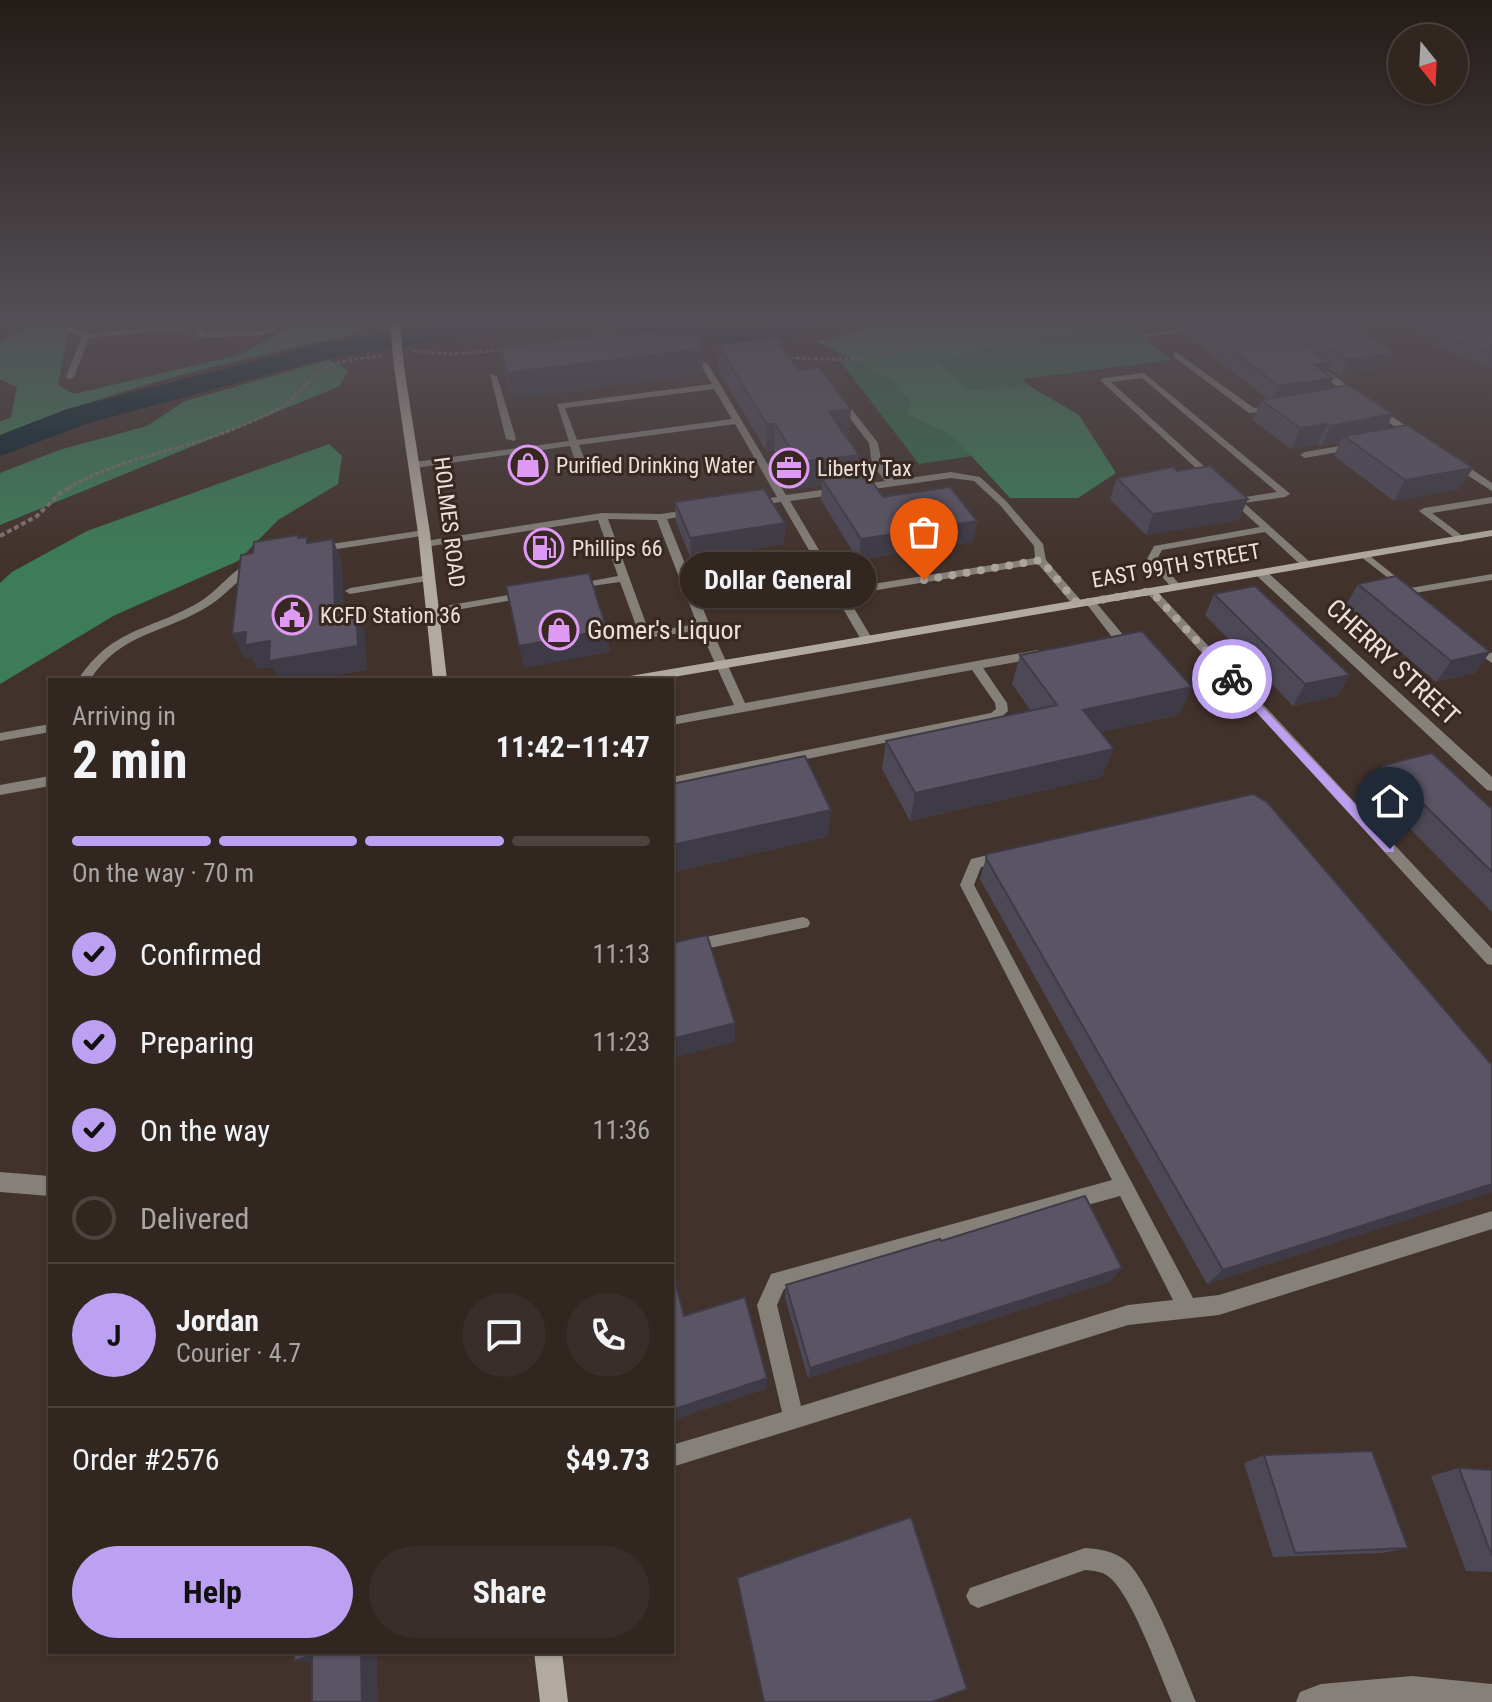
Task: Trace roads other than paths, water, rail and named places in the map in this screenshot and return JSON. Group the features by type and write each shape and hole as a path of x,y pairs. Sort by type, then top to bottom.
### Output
{"street":[{"name":"HOLMES ROAD","path":"405,402 425,538 440,678"},
{"path":"1366,402 1428,444"},
{"path":"1441,453 1492,488"},
{"name":"EAST 99TH STREET","path":"642,678 1492,533"},
{"name":"CHERRY STREET","path":"1261,573 1492,786"},
{"path":"0,790 48,781"},
{"path":"0,1182 48,1186"},
{"path":"548,1654 554,1702"},
{"path":"1310,1702 1321,1698 1412,1690 1492,1698"}],"lane":[{"path":"501,402 511,439"},
{"path":"583,468 560,406 588,402"},
{"path":"726,402 867,640"},
{"path":"842,402 873,443 877,464 891,483"},
{"path":"1129,402 1215,481"},
{"path":"1176,402 1285,494 1237,501"},
{"path":"1241,402 1252,411 1282,407"},
{"path":"415,465 737,421"},
{"path":"1401,438 1415,436"},
{"path":"1305,455 1374,443"},
{"path":"737,505 951,475 977,479 1003,503 1039,546 1041,560 1120,639 1091,644"},
{"path":"1226,491 1307,565"},
{"path":"1460,539 1424,511 1492,500"},
{"path":"305,551 602,516 661,517 706,510"},
{"path":"602,516 645,636 704,626"},
{"path":"661,517 704,626 741,708"},
{"path":"1177,587 1152,559 1158,548 1268,529"},
{"path":"1365,555 1421,601"},
{"path":"85,678 109,650 139,630 206,603 237,572 270,557"},
{"path":"839,593 1041,560"},
{"path":"1409,591 1492,577"},
{"path":"350,591 429,578"},
{"path":"562,589 625,578"},
{"path":"1151,591 1492,959"},
{"path":"433,611 546,592"},
{"path":"1468,640 1492,659"},
{"path":"674,721 1048,652"},
{"path":"674,782 995,716 1002,711 1001,703 975,665"},
{"path":"0,737 48,728"},
{"path":"1022,853 976,863 967,885 1188,1309"},
{"path":"674,950 803,923"},
{"path":"794,1418 767,1305 778,1281 1124,1186"},
{"path":"674,1455 1128,1315 1219,1305 1492,1220"},
{"path":"978,1596 1085,1559 1104,1561 1119,1570 1135,1591 1184,1702"}],"waterway":[{"path":"0,446 78,416 129,402"}],"place":[{"name":"Purified Drinking Water","path":"528,465"},
{"name":"Liberty Tax","path":"789,468"},
{"name":"Phillips 66","path":"544,548"},
{"name":"Dollar General","path":"924,580"},
{"name":"KCFD Station 36","path":"292,615"},
{"name":"Gomer's Liquor","path":"559,630"}]}
